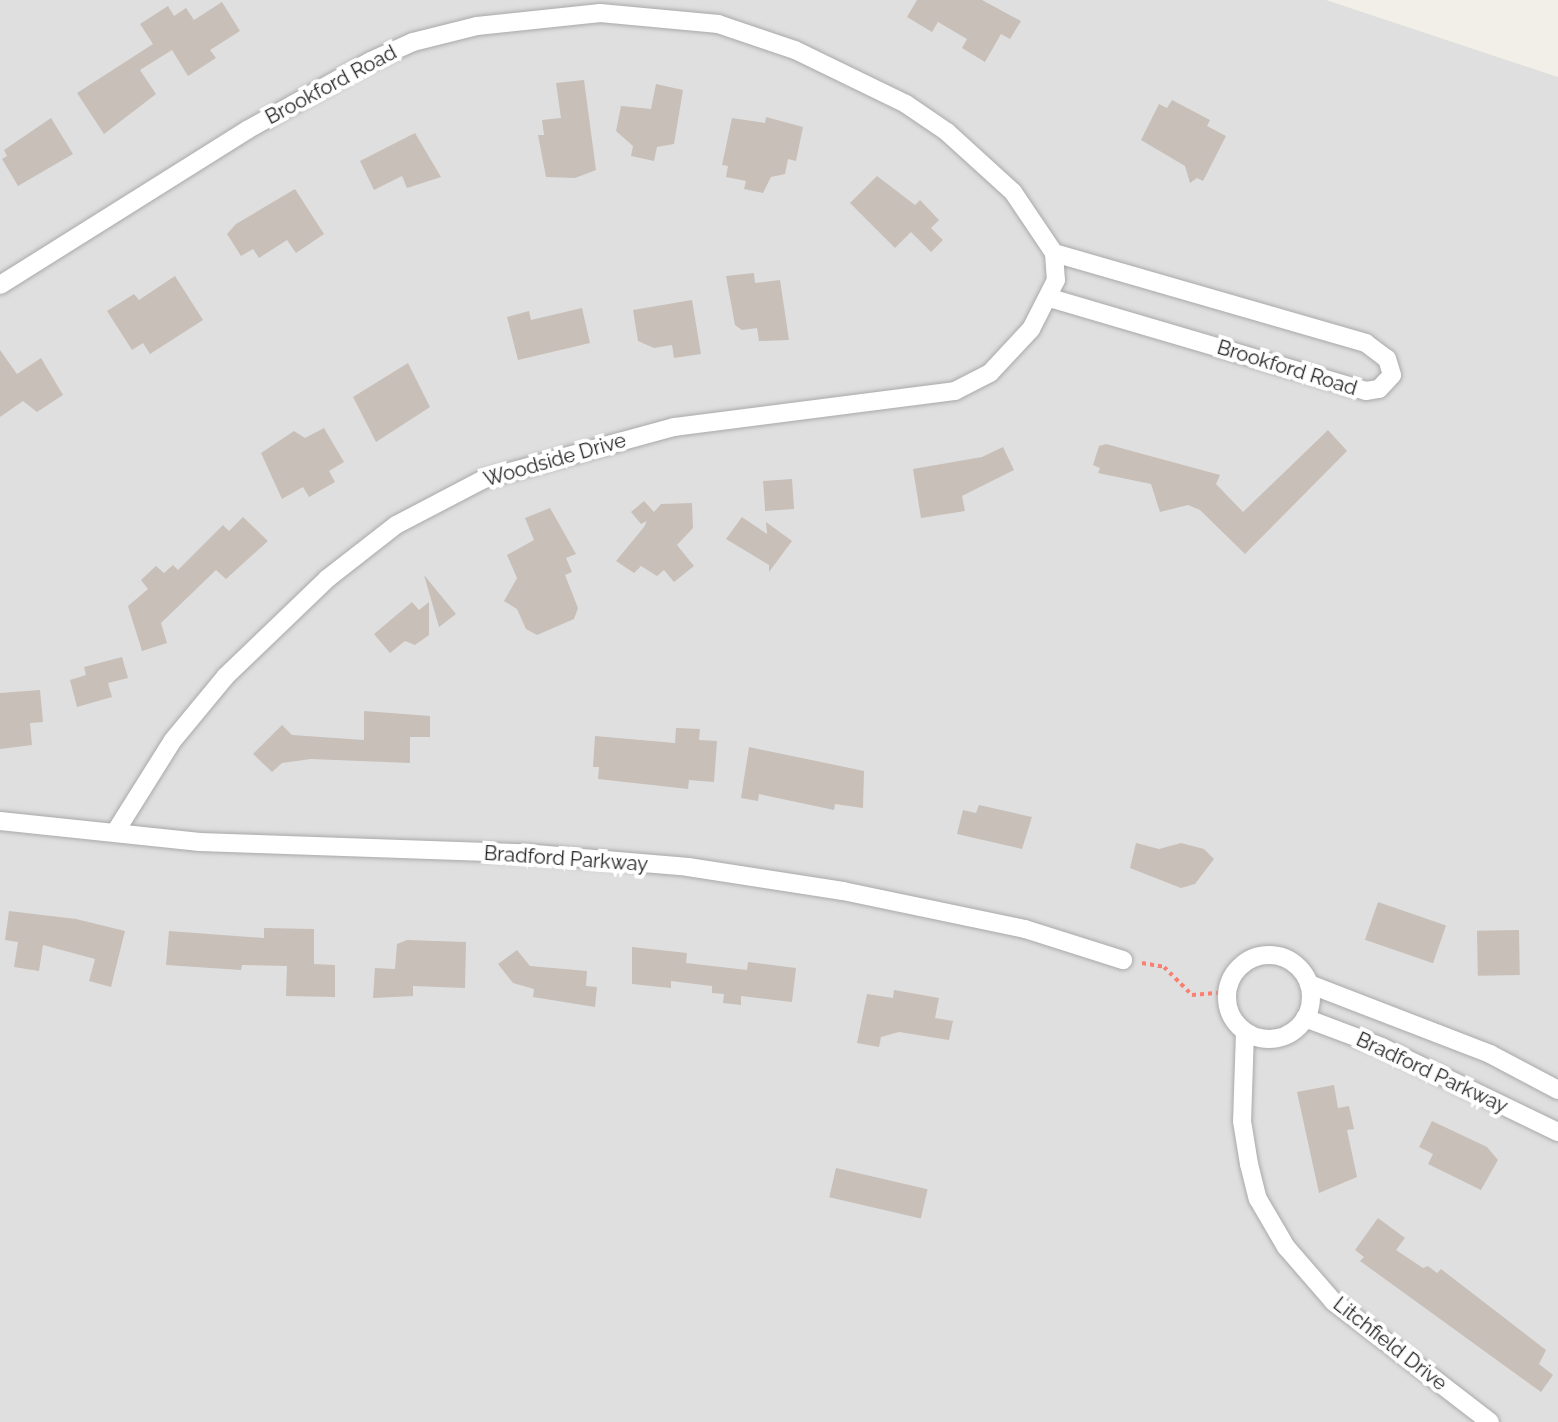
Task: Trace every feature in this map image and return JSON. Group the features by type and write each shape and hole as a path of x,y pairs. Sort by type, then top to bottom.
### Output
{"street":[{"name":"Brookford Road","path":"0,285 247,130 371,61 413,42 477,26 600,13 718,24 795,50 906,104 947,132 1013,192 1034,217 1054,253 1366,343 1387,359 1392,375 1379,389 1366,391 1050,298"},
{"path":"1050,298 1056,280 1054,253"},
{"name":"Woodside Drive","path":"116,831 173,740 226,676 327,579 433,502 536,461 674,427 955,391 990,373 1031,329 1050,298"},
{"name":"Bradford Parkway","path":"0,821 279,847 523,853 688,867 843,891 1025,929 1123,960"},
{"name":"Bradford Parkway","path":"1227,992 1243,963 1265,955 1287,958 1309,984 1490,1054 1558,1090"},
{"path":"1227,992 1231,1015 1245,1032 1258,1038 1285,1036 1305,1018 1309,984"},
{"name":"Bradford Parkway","path":"1305,1018 1382,1047 1558,1132"},
{"name":"Litchfield Drive","path":"1245,1032 1242,1121 1249,1164 1258,1199 1286,1247 1333,1301 1490,1422"}],"path":[{"path":"1123,960 1164,967 1192,995 1227,992"}],"shaded area":[{"path":"0,0 1326,0 1558,77 1558,1422 0,1422"}],"building":[{"path":"917,0 982,0 1021,21 1010,39 1001,34 985,62 962,48 967,39 938,22 932,32 907,17"},
{"path":"222,2 240,31 210,50 216,58 188,76 172,50 140,70 156,94 104,134 77,93 153,44 140,24 168,6 174,16 186,8 194,20"},
{"path":"584,80 596,170 575,178 546,177 538,135 544,135 542,120 561,118 556,83"},
{"path":"656,84 683,90 674,144 657,147 654,161 631,156 633,146 616,131 621,106 651,109"},
{"path":"1172,100 1210,120 1207,126 1226,136 1203,181 1197,178 1190,183 1185,166 1141,140 1159,104 1167,108"},
{"path":"766,117 803,127 796,161 788,159 785,174 771,177 763,193 744,189 746,181 726,177 728,166 722,165 732,118 765,123"},
{"path":"51,118 73,154 18,186 2,159 7,156 4,150"},
{"path":"415,133 441,177 407,188 402,176 374,190 360,161"},
{"path":"877,176 915,205 920,200 939,220 931,228 943,240 931,252 911,232 895,248 850,203"},
{"path":"295,189 324,234 296,253 287,240 259,258 253,249 241,256 227,234 236,224"},
{"path":"754,273 755,283 780,280 789,340 759,341 757,328 742,330 735,325 726,276"},
{"path":"175,276 203,320 150,354 143,343 132,350 107,311 134,294 139,300"},
{"path":"692,300 701,354 674,358 672,345 654,348 638,341 633,310"},
{"path":"582,308 590,343 518,360 507,317 529,311 531,320"},
{"path":"0,350 17,374 41,358 63,395 37,412 23,401 0,417"},
{"path":"408,363 430,407 376,442 353,397"},
{"path":"324,428 344,462 329,471 335,482 309,497 303,487 282,499 261,453 294,431 305,438"},
{"path":"1328,430 1347,451 1245,554 1200,510 1188,505 1160,512 1151,484 1098,473 1100,468 1093,465 1099,446 1106,444 1220,475 1216,484 1243,512"},
{"path":"1003,447 1014,470 962,496 965,511 921,518 913,469 982,457"},
{"path":"792,479 794,509 765,511 763,481"},
{"path":"644,501 654,512 661,504 692,503 693,528 677,545 694,566 674,582 664,570 657,576 641,566 634,573 616,561 647,521 641,524 631,512"},
{"path":"550,508 576,554 566,558 572,572 565,575 578,608 574,619 537,635 526,629 517,609 504,601 517,578 507,555 534,540 525,518"},
{"path":"243,517 268,541 226,579 216,570 161,623 167,643 142,651 128,606 148,589 141,580 156,566 164,573 173,565 178,570 223,525 229,531"},
{"path":"742,517 767,534 766,522 792,541 769,572 769,565 726,539"},
{"path":"424,575 456,614 439,627"},
{"path":"412,602 419,610 429,602 429,635 415,645 405,641 390,653 374,634"},
{"path":"122,657 128,678 108,683 112,697 77,707 70,680 86,675 84,667"},
{"path":"40,690 43,722 30,723 32,745 0,749 0,693"},
{"path":"364,711 430,716 430,737 410,737 410,763 311,759 282,763 272,772 253,754 282,725 292,735 364,740"},
{"path":"676,728 700,729 699,740 717,741 714,782 689,780 688,789 598,779 599,767 593,767 595,736 675,743"},
{"path":"749,747 864,771 863,808 835,804 834,810 759,794 758,801 741,798"},
{"path":"979,805 1032,817 1022,849 957,834 963,810 976,813"},
{"path":"1136,843 1159,849 1181,843 1204,849 1214,859 1195,884 1181,888 1130,868"},
{"path":"1378,902 1446,925 1433,963 1365,940"},
{"path":"9,911 76,919 125,931 111,987 89,981 95,959 43,945 39,971 14,967 18,942 5,940"},
{"path":"264,928 314,929 314,964 335,965 335,997 286,996 287,966 242,965 241,970 166,965 169,931 264,938"},
{"path":"1519,930 1520,975 1478,976 1477,931"},
{"path":"407,940 466,942 465,988 413,986 413,996 373,998 375,968 395,969 397,944"},
{"path":"632,947 687,953 686,963 747,970 748,962 796,968 792,1002 741,996 741,1005 723,1003 724,994 712,993 712,986 671,981 671,988 632,984"},
{"path":"517,950 530,966 587,971 586,986 597,987 595,1007 533,997 534,989 513,983 498,964"},
{"path":"894,990 939,998 935,1018 953,1021 949,1040 899,1032 881,1037 879,1047 857,1043 867,994 893,998"},
{"path":"1334,1085 1338,1108 1349,1106 1354,1129 1347,1130 1357,1177 1319,1193 1297,1092"},
{"path":"1432,1121 1487,1147 1498,1160 1481,1190 1428,1164 1433,1154 1419,1147"},
{"path":"836,1168 928,1189 921,1218 829,1197"},
{"path":"1378,1218 1405,1238 1396,1250 1423,1268 1428,1266 1437,1273 1441,1269 1546,1350 1539,1364 1553,1375 1541,1392 1360,1261 1364,1257 1355,1250"}]}
